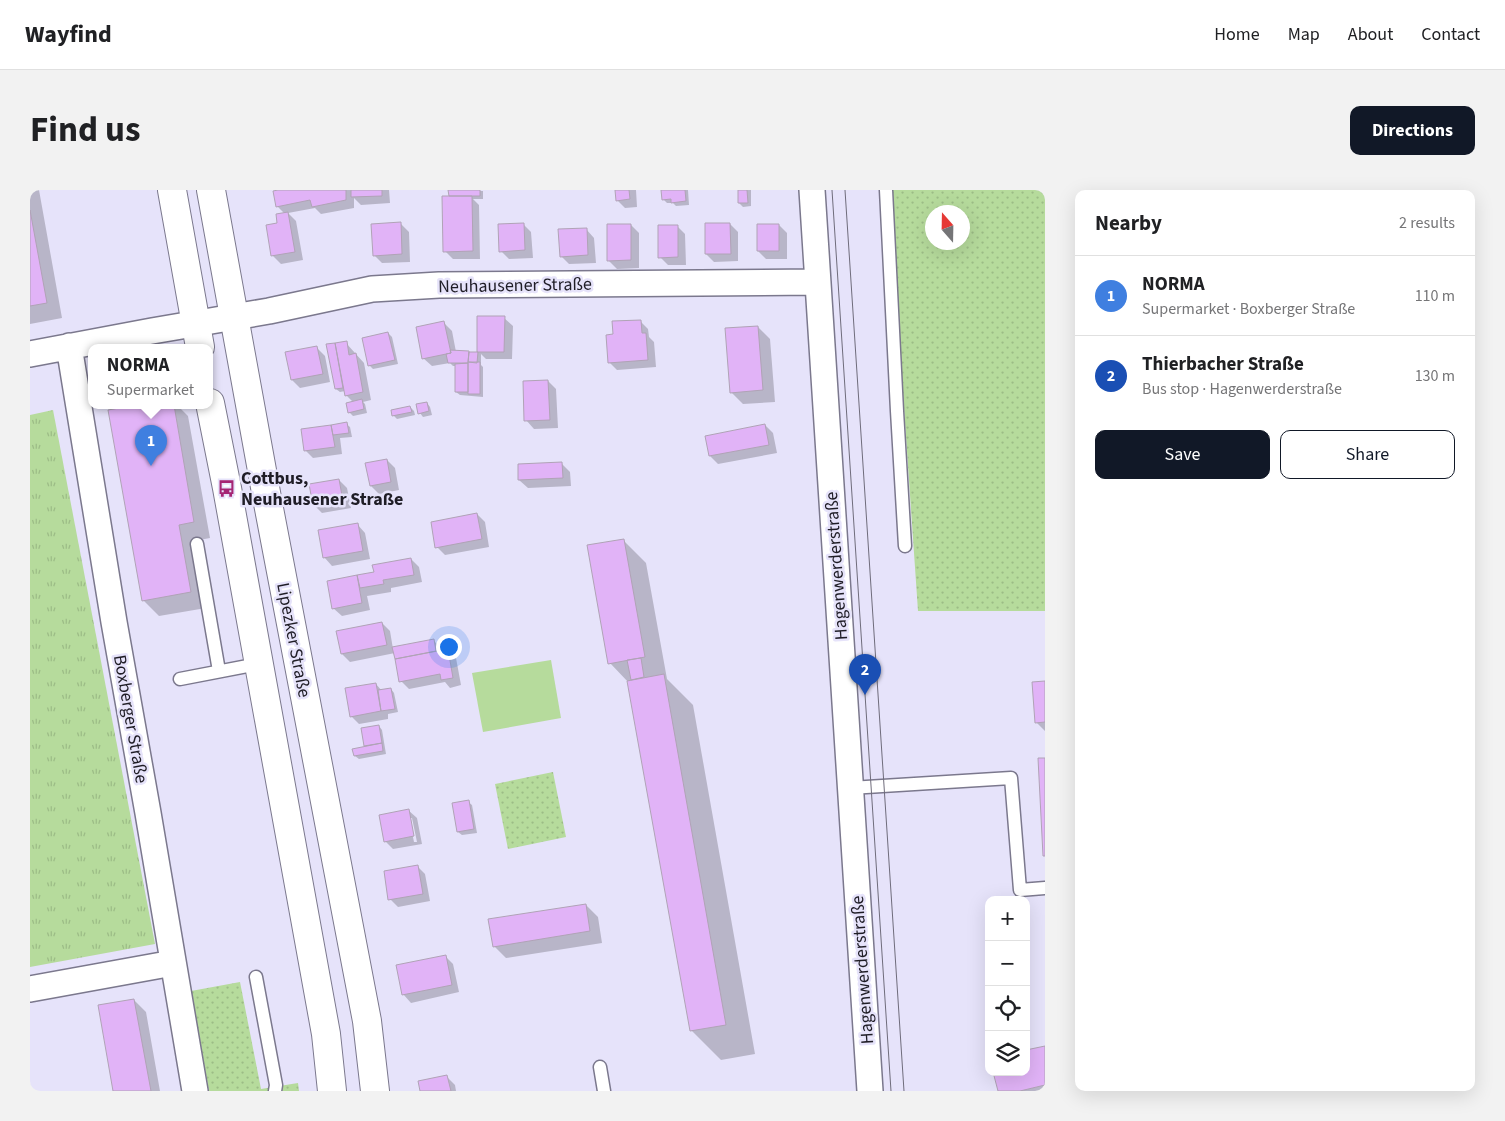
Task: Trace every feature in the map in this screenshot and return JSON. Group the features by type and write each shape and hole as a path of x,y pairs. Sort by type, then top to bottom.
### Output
{"main road":[{"name":"Lipezker Straße","path":"172,190 211,327 266,498 367,1021 375,1091"},
{"name":"Lipezker Straße","path":"211,190 211,327"},
{"path":"211,409 326,1034 332,1091"}],"street":[{"name":"Hagenwerderstraße","path":"812,190 870,1091"},
{"name":"Neuhausener Straße","path":"30,354 69,346 211,327 372,289 439,285 818,282"},
{"name":"Boxberger Straße","path":"69,346 114,622 195,1091"},
{"path":"30,989 173,963"}],"lane":[{"path":"886,190 896,411 905,546"},
{"path":"197,544 219,672"},
{"path":"180,679 258,664"},
{"path":"850,788 1011,778 1020,890 1045,888"},
{"path":"256,978 276,1085 275,1091"},
{"path":"600,1066 604,1091"}],"green space":[{"path":"889,190 1045,190 1045,611 918,611"},
{"path":"53,410 155,944 30,967 30,415"},
{"path":"551,660 561,718 483,732 472,673"},
{"path":"553,772 566,837 508,849 495,784"},
{"path":"240,982 261,1089 298,1083 299,1091 209,1091 191,991"}],"building":[{"path":"346,190 346,200 312,207 310,200 276,207 273,191"},
{"path":"351,190 382,190 382,196 351,197"},
{"path":"448,190 480,190 480,196 449,196"},
{"path":"615,190 629,190 630,199 616,201"},
{"path":"661,190 685,190 686,201 671,203 671,199 662,200"},
{"path":"738,190 747,190 748,203 738,203"},
{"path":"442,196 472,196 473,251 443,252"},
{"path":"30,210 47,303 30,306"},
{"path":"288,212 295,252 271,256 266,225 277,223 276,214"},
{"path":"401,222 402,254 373,256 371,224"},
{"path":"524,223 525,250 499,252 498,224"},
{"path":"705,223 730,223 731,254 705,254"},
{"path":"607,224 631,224 631,260 607,261"},
{"path":"757,224 779,224 779,251 757,251"},
{"path":"658,225 678,225 678,257 658,258"},
{"path":"587,228 588,255 560,257 558,229"},
{"path":"477,316 505,316 504,352 477,352"},
{"path":"641,320 642,333 646,333 648,360 608,363 606,335 613,334 612,321"},
{"path":"444,321 451,353 422,359 416,327"},
{"path":"758,326 763,390 730,393 725,328"},
{"path":"388,332 395,360 368,366 362,338"},
{"path":"347,341 349,355 356,353 363,392 345,396 335,343"},
{"path":"335,343 343,388 335,389 326,344"},
{"path":"317,346 323,374 291,380 285,352"},
{"path":"450,350 469,351 468,363 448,363 446,354 451,353"},
{"path":"469,352 478,352 477,363 468,362"},
{"path":"468,362 480,362 480,394 468,394"},
{"path":"468,363 468,392 455,392 455,364"},
{"path":"548,380 550,420 524,421 523,381"},
{"path":"362,399 364,409 348,413 346,403"},
{"path":"427,402 429,411 418,414 416,404"},
{"path":"410,406 412,412 392,416 391,410"},
{"path":"175,409 194,522 179,525 191,592 142,601 108,410"},
{"path":"347,422 349,433 333,435 331,425"},
{"path":"765,424 769,445 709,456 705,436"},
{"path":"331,425 335,447 304,451 301,429"},
{"path":"387,459 391,482 370,486 365,463"},
{"path":"562,462 563,478 518,480 518,464"},
{"path":"339,479 343,501 313,506 309,484"},
{"path":"477,513 482,539 435,548 431,522"},
{"path":"358,523 363,551 323,558 318,530"},
{"path":"624,539 645,657 608,664 587,545"},
{"path":"411,558 414,575 383,580 384,584 360,588 357,575 374,572 372,565"},
{"path":"357,575 362,603 332,609 327,581"},
{"path":"382,622 387,645 341,654 336,631"},
{"path":"434,639 436,651 395,659 392,647"},
{"path":"448,649 453,678 441,680 440,674 399,682 395,659"},
{"path":"641,658 644,677 631,680 627,660"},
{"path":"664,674 726,1025 690,1031 627,681"},
{"path":"1045,681 1045,722 1035,723 1032,682"},
{"path":"376,683 381,711 350,717 345,688"},
{"path":"391,688 395,709 381,711 378,690"},
{"path":"379,725 382,743 364,746 361,728"},
{"path":"382,743 383,751 354,756 352,749"},
{"path":"1038,758 1045,758 1045,856 1043,856"},
{"path":"469,800 474,829 457,832 452,803"},
{"path":"409,809 414,836 384,842 379,815"},
{"path":"418,865 423,894 388,900 384,871"},
{"path":"586,904 590,931 493,947 488,919"},
{"path":"446,955 452,985 402,995 396,965"},
{"path":"134,999 151,1091 113,1091 98,1005"},
{"path":"1045,1046 1045,1085 1020,1091 998,1091 994,1076 1030,1076 1030,1049"},
{"path":"447,1075 451,1091 420,1091 418,1081"}],"tram line":[{"path":"832,190 891,1091"},
{"path":"845,190 904,1091"}],"place":[{"name":"NORMA","path":"151,466"},
{"name":"Cottbus, Neuhausener Straße","path":"227,488"},
{"name":"Thierbacher Straße","path":"865,695"}]}
